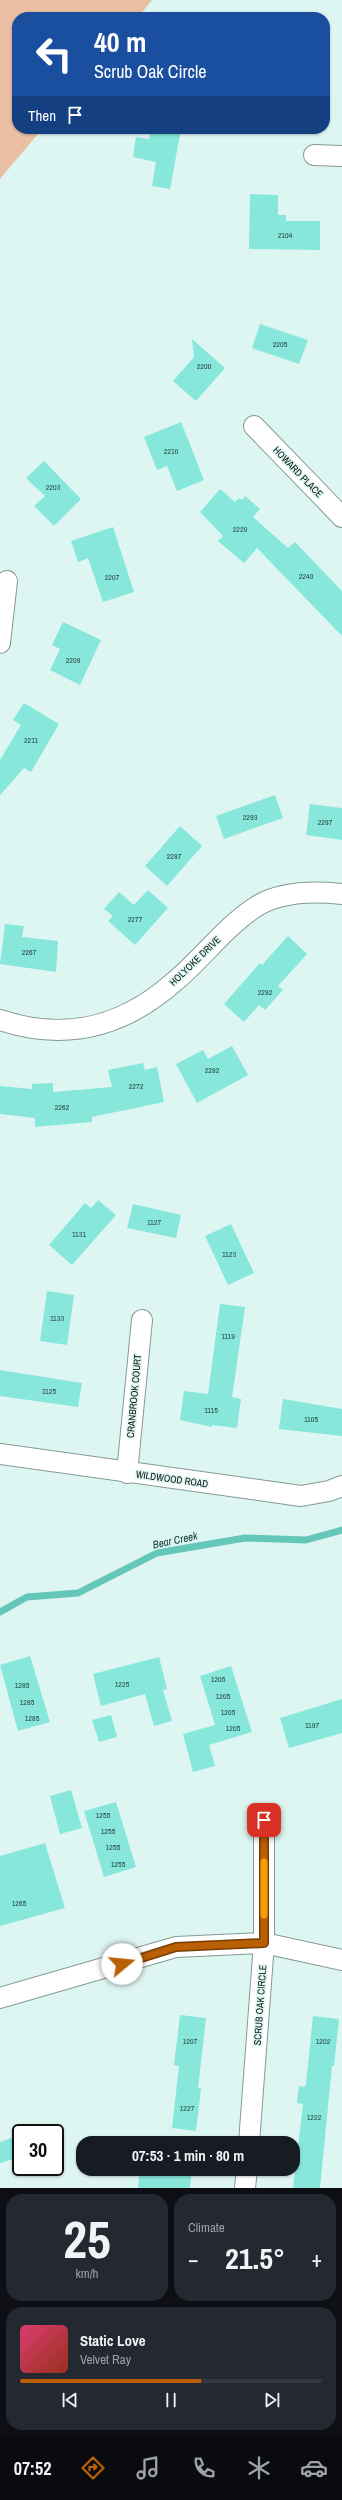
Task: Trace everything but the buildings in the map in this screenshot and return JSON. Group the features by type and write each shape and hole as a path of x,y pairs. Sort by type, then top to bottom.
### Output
{"street":[{"path":"314,155 342,156"},
{"name":"HOWARD PLACE","path":"254,426 342,518"},
{"path":"0,643 6,581"},
{"name":"HOLYOKE DRIVE","path":"0,1020 18,1026 59,1031 101,1026 140,1008 175,982 212,942 255,907 284,895 318,891 342,894"},
{"name":"CRANBROOK COURT","path":"127,1473 142,1320"},
{"name":"WILDWOOD ROAD","path":"0,1454 127,1473 301,1496 329,1491 342,1486"},
{"name":"SCRUB OAK CIRCLE","path":"250,2136 264,1943 264,1820"},
{"path":"0,1998 176,1947 264,1943 342,1960"},
{"path":"245,2188 246,2176"}],"shaded area":[{"path":"0,0 152,0 142,12 12,12 12,134 38,134 0,179"}],"waterway":[{"name":"Bear Creek","path":"0,1612 27,1597 78,1593 157,1553 245,1538 306,1540 342,1530"}],"slow traffic":[{"path":"264,1862 264,1915"}],"route":[{"path":"122,1964 176,1947 264,1943 264,1820"}]}
